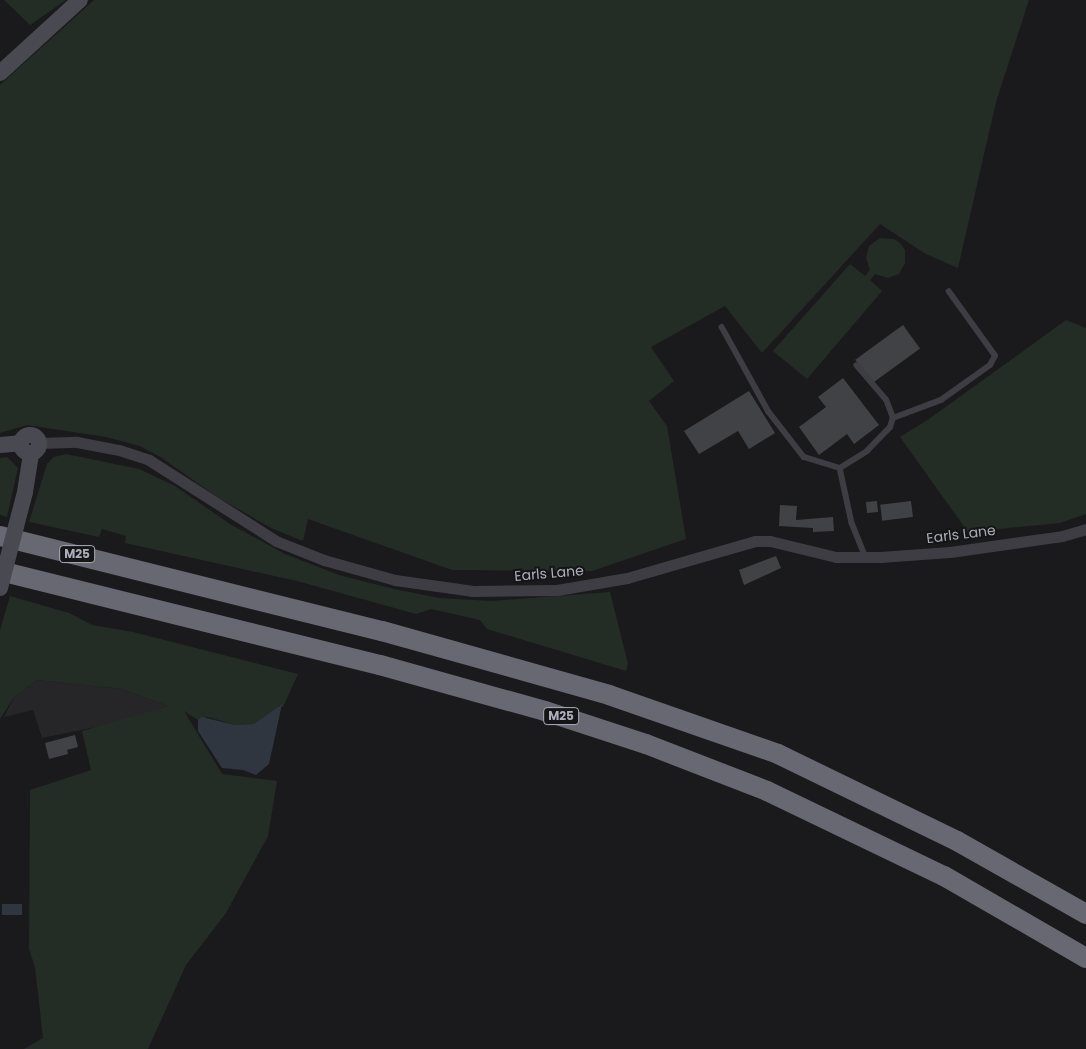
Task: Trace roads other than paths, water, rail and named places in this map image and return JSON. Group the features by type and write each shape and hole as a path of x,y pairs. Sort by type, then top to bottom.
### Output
{"highway":[{"name":"M25","path":"0,536 373,629 618,698 778,754 957,840 1086,914"},
{"name":"M25","path":"0,571 380,665 545,711 646,744 767,791 944,876 1086,958"}],"street":[{"path":"0,73 80,0"},
{"name":"Earls Lane","path":"30,446 100,445 134,455 149,460 276,541 324,560 395,580 433,587 481,591 557,590 627,578 755,541 770,541 836,557 866,557 950,552 1062,536 1086,529"},
{"path":"0,446 30,446 25,492 0,588"}],"lane":[{"path":"893,418 941,400 990,365 994,356 949,292"},
{"path":"722,327 769,412 804,457 840,468 867,451 890,427 893,418 886,400 857,366"},
{"path":"840,468 852,523 866,557"}]}
